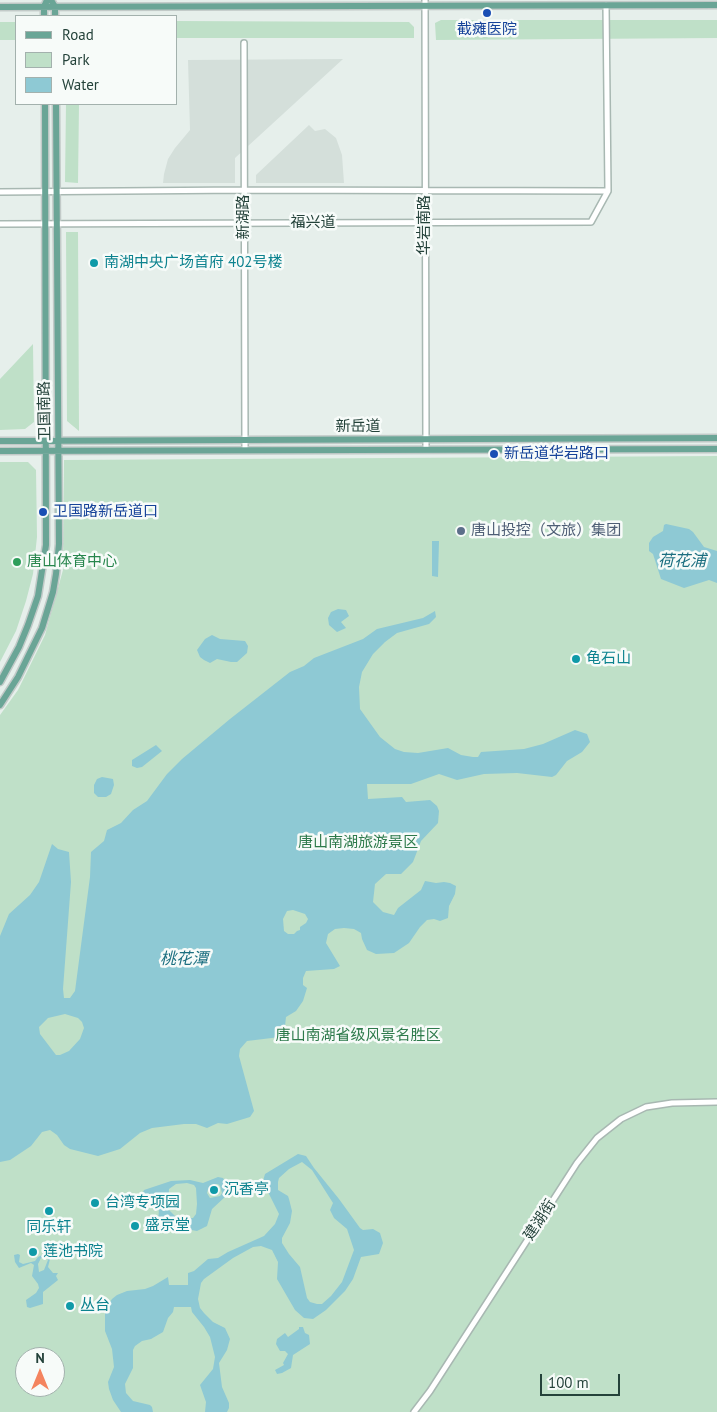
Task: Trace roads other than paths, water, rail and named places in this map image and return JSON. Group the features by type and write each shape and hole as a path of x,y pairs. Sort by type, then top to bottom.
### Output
{"main road":[{"path":"44,15 44,7 47,0"},
{"path":"51,0 55,7 55,15"},
{"path":"0,7 244,3 717,5"},
{"path":"699,5 717,9"},
{"name":"卫国南路","path":"0,682 19,647 28,625 42,578 47,527 44,105"},
{"name":"卫国南路","path":"0,705 30,654 42,628 53,592 59,544 56,105"},
{"name":"新岳道","path":"0,441 717,438"},
{"path":"558,449 559,439"},
{"name":"新岳道","path":"0,451 717,449"}],"street":[{"name":"华岩南路","path":"424,3 426,450"},
{"name":"福兴道","path":"0,224 591,222 608,191 606,6"},
{"name":"新湖路","path":"244,43 245,450"},
{"path":"0,192 244,190 608,191"},
{"name":"建湖街","path":"414,1412 430,1391 577,1162 597,1138 621,1119 646,1107 672,1103 717,1102"}],"water":[{"name":"荷花浦","path":"666,524 689,529 704,547 717,551 717,583 709,580 684,588 661,579 653,554 649,551 649,543 653,537 663,531"},
{"path":"432,541 439,541 438,577 432,576"},
{"path":"338,609 346,610 349,616 341,622 346,628 337,632 329,625 328,618 331,612"},
{"name":"桃花潭","path":"435,611 436,617 429,624 397,633 385,642 373,654 362,672 359,687 360,709 380,737 395,749 418,753 448,748 461,755 478,757 481,752 524,749 543,744 575,730 587,734 590,742 582,752 567,761 556,775 552,777 517,773 484,774 457,780 439,774 411,784 367,784 368,799 402,797 406,802 430,800 437,806 439,811 438,823 421,841 413,862 401,874 386,874 375,884 373,902 383,912 394,915 398,908 421,890 425,881 450,883 456,886 455,894 449,906 448,918 440,921 434,919 427,920 409,943 394,953 376,954 367,950 361,933 354,929 335,929 328,934 326,943 340,966 334,969 306,971 303,985 307,988 303,1001 296,1011 286,1017 284,1035 247,1041 240,1049 239,1056 254,1111 250,1117 227,1124 218,1123 207,1128 196,1124 184,1124 152,1128 140,1133 120,1149 98,1156 70,1149 50,1130 42,1132 31,1146 10,1160 0,1162 0,936 9,914 30,895 39,882 52,844 58,849 69,852 71,882 63,989 64,998 70,998 75,991 90,877 91,852 104,841 107,830 121,823 133,810 147,801 167,774 182,759 290,672 304,666 314,658 363,639 377,629 423,618","holes":["293,910 305,914 308,919 300,927 300,930 294,934 288,934 284,931 283,919 287,911","65,1014 78,1018 84,1028 80,1039 69,1051 56,1055 40,1034 39,1027 48,1018"]},
{"path":"212,635 220,639 245,641 248,646 247,653 237,662 217,659 210,663 204,660 200,657 197,650 205,639"},
{"path":"156,745 162,751 142,767 132,766 132,760"},
{"path":"102,777 113,779 114,785 111,794 106,797 98,797 94,793 94,785 97,779"},
{"path":"298,1154 306,1156 360,1228 363,1230 373,1229 380,1233 383,1243 379,1254 361,1257 353,1279 345,1291 326,1310 313,1319 304,1318 295,1310 277,1279 278,1262 272,1250 261,1246 253,1247 233,1258 204,1279 201,1283 198,1299 200,1308 204,1313 213,1322 225,1328 230,1339 227,1350 219,1363 222,1387 229,1403 227,1412 205,1412 206,1402 200,1385 213,1369 215,1357 210,1337 192,1312 191,1307 174,1307 163,1332 135,1346 133,1350 133,1368 125,1384 126,1393 133,1401 150,1405 153,1412 121,1412 113,1400 109,1389 108,1382 114,1367 112,1349 105,1331 105,1309 117,1295 127,1291 145,1289 168,1277 169,1285 188,1285 188,1273 194,1271 208,1259 218,1258 264,1236 275,1224 279,1214 263,1181 265,1174","holes":["302,1162 312,1170 333,1203 330,1210 334,1218 347,1229 354,1250 342,1282 322,1304 310,1302 307,1298 300,1267 282,1243 282,1238 290,1223 292,1211 288,1196 278,1190 279,1178 289,1169"]},
{"path":"218,1177 223,1178 228,1186 226,1196 212,1209 207,1226 197,1231 180,1228 163,1229 158,1224 159,1209 146,1205 142,1195 144,1190 171,1181 190,1180 203,1183","holes":["187,1183 194,1185 196,1188 197,1204 196,1214 193,1218 177,1218 168,1209 169,1189 176,1184","213,1184 218,1184 222,1193 220,1196 210,1198 207,1193","152,1194 161,1194 160,1201 149,1204 147,1200"]},
{"path":"46,1253 54,1256 50,1259 48,1267 53,1273 58,1273 56,1276 58,1280 43,1292 43,1304 30,1308 27,1307 26,1300 36,1293 39,1288 32,1276 34,1265 31,1263 19,1268 15,1262 14,1255 20,1255 19,1262 23,1264 35,1261","holes":["41,1258 47,1258 44,1270 39,1272 38,1264"]},
{"path":"299,1327 303,1327 305,1333 309,1335 310,1344 293,1355 291,1368 277,1374 275,1370 284,1365 283,1363 288,1354 285,1351 280,1351 276,1344 277,1339 285,1333 288,1337"}],"place":[{"name":"截瘫医院","path":"487,13"},
{"name":"南湖中央广场首府 402号楼","path":"94,263"},
{"name":"新岳道华岩路口","path":"494,454"},
{"name":"卫国路新岳道口","path":"43,512"},
{"name":"唐山投控（文旅）集团","path":"461,531"},
{"name":"唐山体育中心","path":"17,562"},
{"name":"龟石山","path":"576,659"},
{"name":"沉香亭","path":"214,1190"},
{"name":"台湾专项园","path":"95,1203"},
{"name":"同乐轩","path":"49,1211"},
{"name":"盛京堂","path":"135,1226"},
{"name":"莲池书院","path":"33,1252"},
{"name":"丛台","path":"70,1306"}],"park label":[{"name":"唐山南湖旅游景区","path":"358,843"},
{"name":"唐山南湖省级风景名胜区","path":"358,1036"}]}
